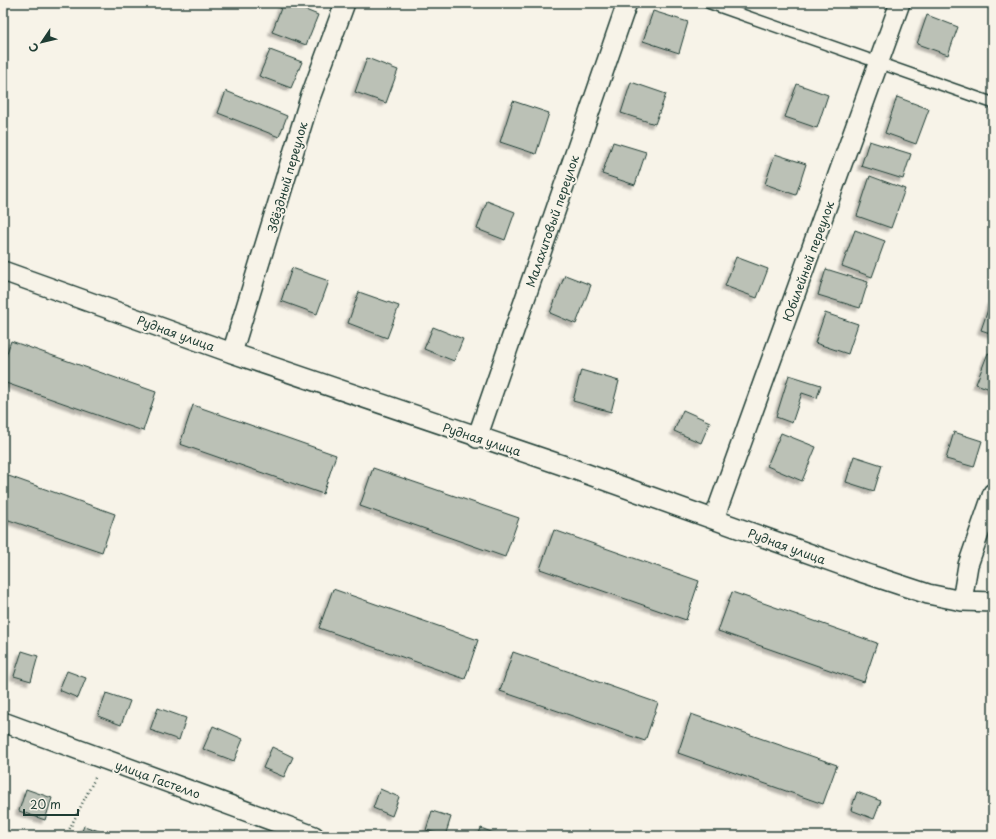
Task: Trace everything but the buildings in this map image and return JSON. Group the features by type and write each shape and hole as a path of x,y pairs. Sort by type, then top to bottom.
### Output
{"street":[{"name":"Звёздный переулок","path":"232,353 310,98 345,3"},
{"name":"Малахитовый переулок","path":"477,438 627,3"},
{"name":"Юбилейный переулок","path":"714,520 900,3"},
{"name":"Рудная улица","path":"3,271 232,353 477,438 562,465 861,572 928,594 962,601 993,602"},
{"path":"962,601 968,565 993,493"},
{"name":"улица Гастелло","path":"3,722 314,836"}],"lane":[{"path":"709,3 993,103"}],"path":[{"path":"66,836 104,759"}]}
